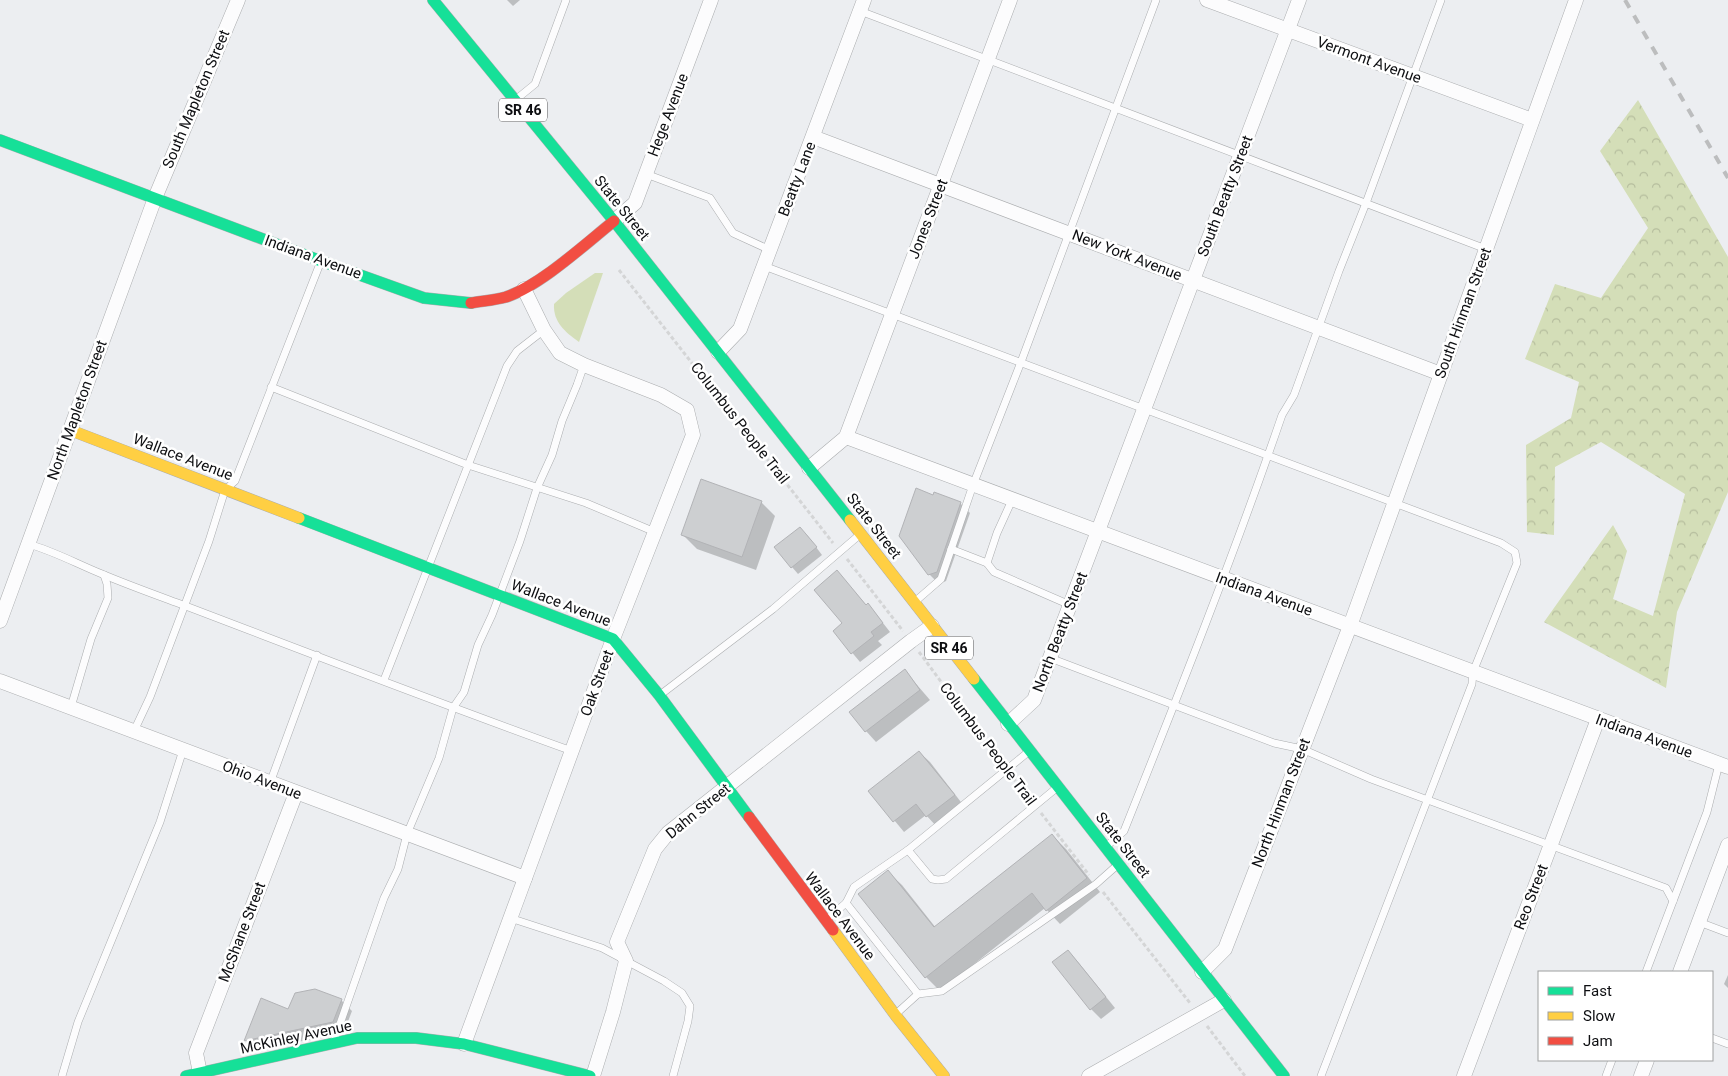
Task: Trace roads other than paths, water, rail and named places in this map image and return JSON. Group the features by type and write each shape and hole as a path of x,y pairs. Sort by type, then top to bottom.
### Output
{"main road":[{"name":"State Street","path":"433,0 614,220 1284,1076"},
{"name":"Indiana Avenue","path":"0,140 424,298 468,304 505,297 524,289 543,278 614,220"},
{"name":"Wallace Avenue","path":"70,430 613,639 659,696 895,1015 944,1076"},
{"name":"McKinley Avenue","path":"186,1076 357,1038 416,1038 464,1044 535,1066 592,1076"}],"street":[{"name":"South Mapleton Street","path":"155,198 238,0"},
{"name":"Hege Avenue","path":"614,220 635,203 712,0"},
{"name":"Jones Street","path":"846,437 1010,0"},
{"name":"Vermont Avenue","path":"1207,0 1532,120"},
{"name":"South Beatty Street","path":"1098,532 1299,0"},
{"name":"South Hinman Street","path":"1350,626 1576,0"},
{"name":"Beatty Lane","path":"718,352 740,329 862,6"},
{"name":"New York Avenue","path":"813,137 1441,374"},
{"name":"North Mapleton Street","path":"0,621 155,198"},
{"name":"Oak Street","path":"464,1044 613,639 693,435 687,410 661,395 584,365 560,352 544,330 524,289"},
{"path":"809,468 846,437"},
{"name":"Indiana Avenue","path":"846,437 1723,766"},
{"name":"North Beatty Street","path":"1008,724 1034,700 1098,532"},
{"name":"Dahn Street","path":"626,961 617,942 655,849 668,832 932,626"},
{"name":"North Hinman Street","path":"1202,972 1225,949 1350,626"},
{"name":"Ohio Avenue","path":"0,680 525,878"},
{"name":"Reo Street","path":"1464,1076 1598,719"},
{"name":"McShane Street","path":"200,1073 196,1053 296,793"},
{"path":"1680,971 1728,845"},
{"path":"592,1076 613,1012 626,961"},
{"path":"1089,1076 1199,1016 1224,1000"},
{"path":"1641,1076 1647,1061"}],"lane":[{"path":"515,100 535,84 566,0"},
{"path":"914,602 941,580 973,485 1156,0"},
{"path":"1106,848 1124,831 1174,705 1223,579 1282,415 1294,395 1441,0"},
{"path":"862,6 988,60 1486,249"},
{"path":"646,174 710,198 733,233 770,250"},
{"path":"134,731 150,697 209,541 225,490 235,481 321,261"},
{"path":"764,266 1394,502 1501,543 1515,552 1517,563 1473,672 1472,684 1321,1076"},
{"path":"384,680 507,366 517,351 544,330"},
{"path":"333,1043 384,898 398,870 407,834 439,758 453,708 464,692 478,644 520,541 537,488 552,455 562,421 584,365"},
{"path":"271,387 468,465 586,503 655,532"},
{"path":"987,563 997,533 1012,500"},
{"path":"659,696 773,609 861,534"},
{"path":"28,544 184,606 572,752"},
{"path":"951,549 987,563 994,572 1070,605"},
{"path":"71,707 91,639 108,598 108,584 104,575"},
{"path":"270,782 317,656"},
{"path":"1050,658 1274,743 1302,749 1371,779 1666,888 1673,901"},
{"path":"62,1076 78,1022 160,822 183,750"},
{"path":"825,921 846,903 854,887 908,850 1029,750"},
{"path":"1646,971 1723,766"},
{"path":"908,850 932,879 946,880 1058,787"},
{"path":"895,1015 918,994 942,990 1096,884 1118,864"},
{"path":"846,903 918,994"},
{"path":"510,918 602,948 682,993 690,1006 688,1021 673,1076"},
{"path":"1699,922 1728,932"},
{"path":"1713,1038 1728,1044"},
{"path":"1606,1076 1612,1061"}],"railway":[{"path":"1625,0 1728,178"}]}
